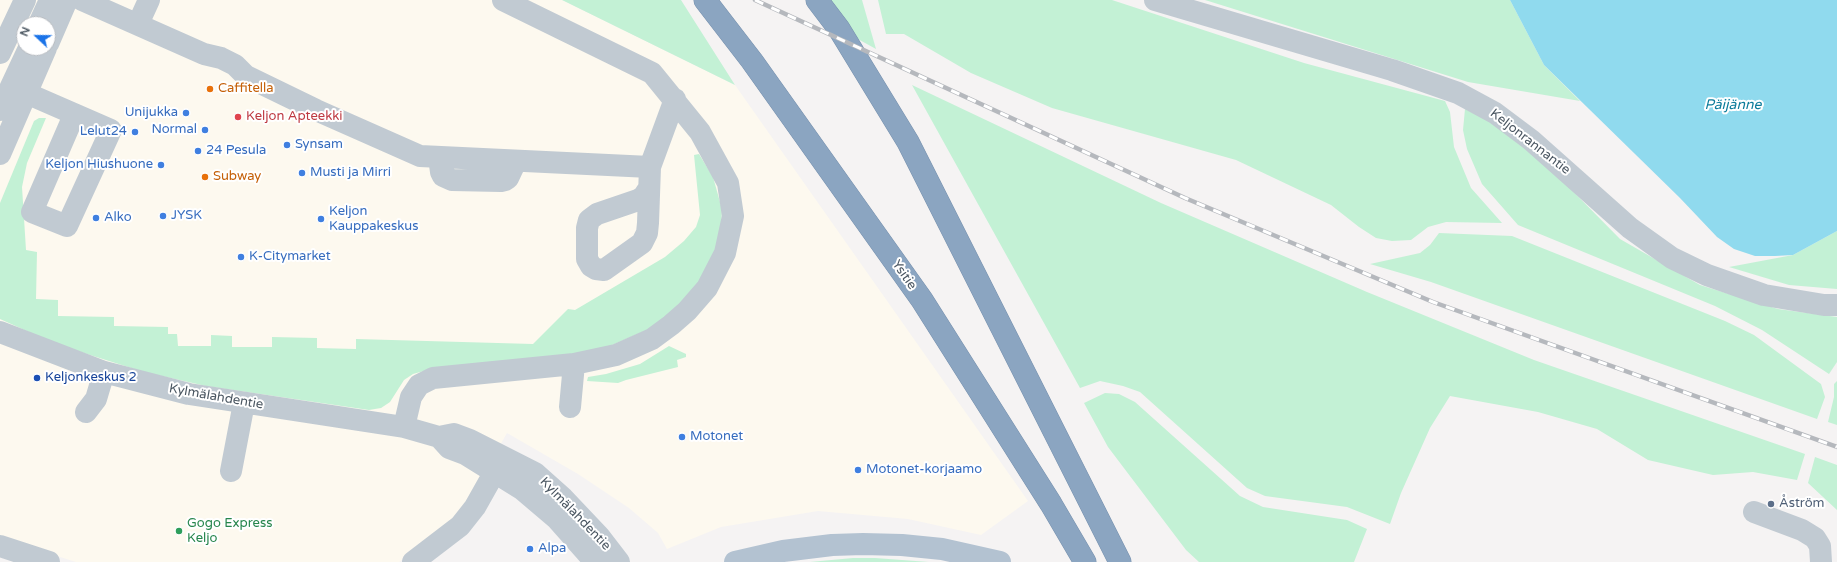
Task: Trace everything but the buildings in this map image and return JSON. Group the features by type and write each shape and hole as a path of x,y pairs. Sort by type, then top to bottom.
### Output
{"highway":[{"name":"Ysitie","path":"705,0 752,61 922,300 1051,504 1085,562"},
{"path":"817,0 838,30 908,142 1120,562"}],"main road":[{"path":"735,562 783,551 832,545 863,544 902,545 942,549 1000,562"}],"street":[{"path":"22,16 25,0"},
{"path":"48,16 50,0"},
{"path":"56,20 67,0"},
{"path":"82,0 104,4 138,24 204,54 221,58 236,65 246,76 386,142 420,156 516,161 650,177 675,99"},
{"path":"138,24 149,0"},
{"path":"404,427 411,397 419,385 433,378 574,364 616,356 652,339 671,326 687,311 707,288 725,253 733,216 728,183 700,132 652,72 503,0"},
{"name":"Keljonrannantie","path":"1155,0 1392,70 1458,93 1495,113 1531,140 1630,228 1672,258 1707,275 1764,295 1837,306"},
{"path":"16,30 0,54 29,61"},
{"path":"0,154 26,93 29,61"},
{"path":"0,110 29,61"},
{"path":"26,93 111,130 67,226 32,212 74,115"},
{"name":"Kylmälahdentie","path":"0,332 104,372 189,394 404,427 439,437 449,448 465,454 535,473 563,498 599,536 620,562"},
{"path":"570,407 574,364"},
{"path":"86,412 96,399 104,372"},
{"path":"231,471 244,403"},
{"path":"413,562 460,526 475,507 500,464"},
{"name":"Kylmälahdentie","path":"500,464 523,490 556,518 595,562"},
{"path":"1754,512 1802,530 1815,538 1820,554"},
{"path":"12,554 48,562"}],"shaded area":[{"path":"0,0 562,0 735,85 1028,501 981,535 908,519 818,511 721,527 667,549 658,533 629,508 578,474 507,433 459,517 399,562 76,562 0,538"}],"green space":[{"path":"562,0 681,0 735,85"},
{"path":"827,0 862,0 876,49 856,38"},
{"path":"878,0 1112,0 1304,63 1445,101 1450,112 1454,147 1471,188 1502,223 1446,222 1428,227 1411,240 1392,241 1376,238 1331,205 1236,160 1052,108 971,73 904,34 886,34"},
{"path":"1205,0 1510,0 1544,65 1580,101 1468,82"},
{"path":"912,85 1161,203 1367,292 1534,360 1805,454 1797,480 1753,472 1713,475 1648,460 1597,429 1538,412 1450,396 1430,428 1401,493 1390,524 1347,507 1265,496 1247,488 1140,392 1123,386 1100,381 1080,388"},
{"path":"1465,109 1497,125 1545,163 1620,239 1700,285 1778,309 1837,317 1837,362 1829,374 1762,330 1715,306 1518,225 1482,184 1467,149 1463,130"},
{"path":"39,118 46,118 27,163 22,187 26,250 37,252 36,299 58,300 58,316 114,317 114,326 168,327 168,334 177,334 178,346 211,346 211,335 232,336 232,347 272,347 272,337 317,338 317,348 356,349 356,339 533,344 568,309 575,310 665,257 684,241 696,227 700,215 694,155 699,154 713,177 722,209 721,230 715,255 689,299 656,326 596,352 431,369 413,374 404,380 390,402 381,408 369,410 206,386 144,372 90,355 49,341 0,319 0,203 34,121"},
{"path":"1837,231 1837,289 1789,285 1729,267 1793,255"},
{"path":"1439,233 1512,236 1725,321 1754,335 1821,384 1825,397 1817,419 1431,282 1370,264 1420,253 1430,245"},
{"path":"669,346 686,354 686,357 677,360 678,367 618,383 587,381 588,377 606,374 640,364"},
{"path":"1837,381 1837,425 1828,422 1834,397 1834,384"},
{"path":"1105,393 1119,394 1135,402 1240,496 1263,507 1347,520 1367,529 1354,562 1199,562 1186,550 1108,447 1084,403"},
{"path":"1815,457 1837,465 1837,510 1808,483"},
{"path":"853,558 875,558 929,562 810,562"}],"water":[{"name":"Päijänne","path":"1510,0 1837,0 1837,231 1793,255 1775,256 1755,256 1734,249 1717,237 1680,198 1544,65"}],"railway":[{"path":"755,0 1185,198 1433,302 1837,447"}],"place":[{"name":"Caffitella","path":"210,89"},
{"name":"Unijukka","path":"186,113"},
{"name":"Keljon Apteekki","path":"238,117"},
{"name":"Normal","path":"205,130"},
{"name":"Lelut24","path":"135,132"},
{"name":"Synsam","path":"287,145"},
{"name":"24 Pesula","path":"198,151"},
{"name":"Keljon Hiushuone","path":"161,165"},
{"name":"Musti ja Mirri","path":"302,173"},
{"name":"Subway","path":"205,177"},
{"name":"JYSK","path":"163,216"},
{"name":"Alko","path":"96,218"},
{"name":"Keljon Kauppakeskus","path":"321,219"},
{"name":"K-Citymarket","path":"241,257"},
{"name":"Keljonkeskus 2","path":"37,378"},
{"name":"Motonet","path":"682,437"},
{"name":"Motonet-korjaamo","path":"858,470"},
{"name":"Åström","path":"1771,504"},
{"name":"Gogo Express Keljo","path":"179,531"},
{"name":"Alpa","path":"530,549"}]}
